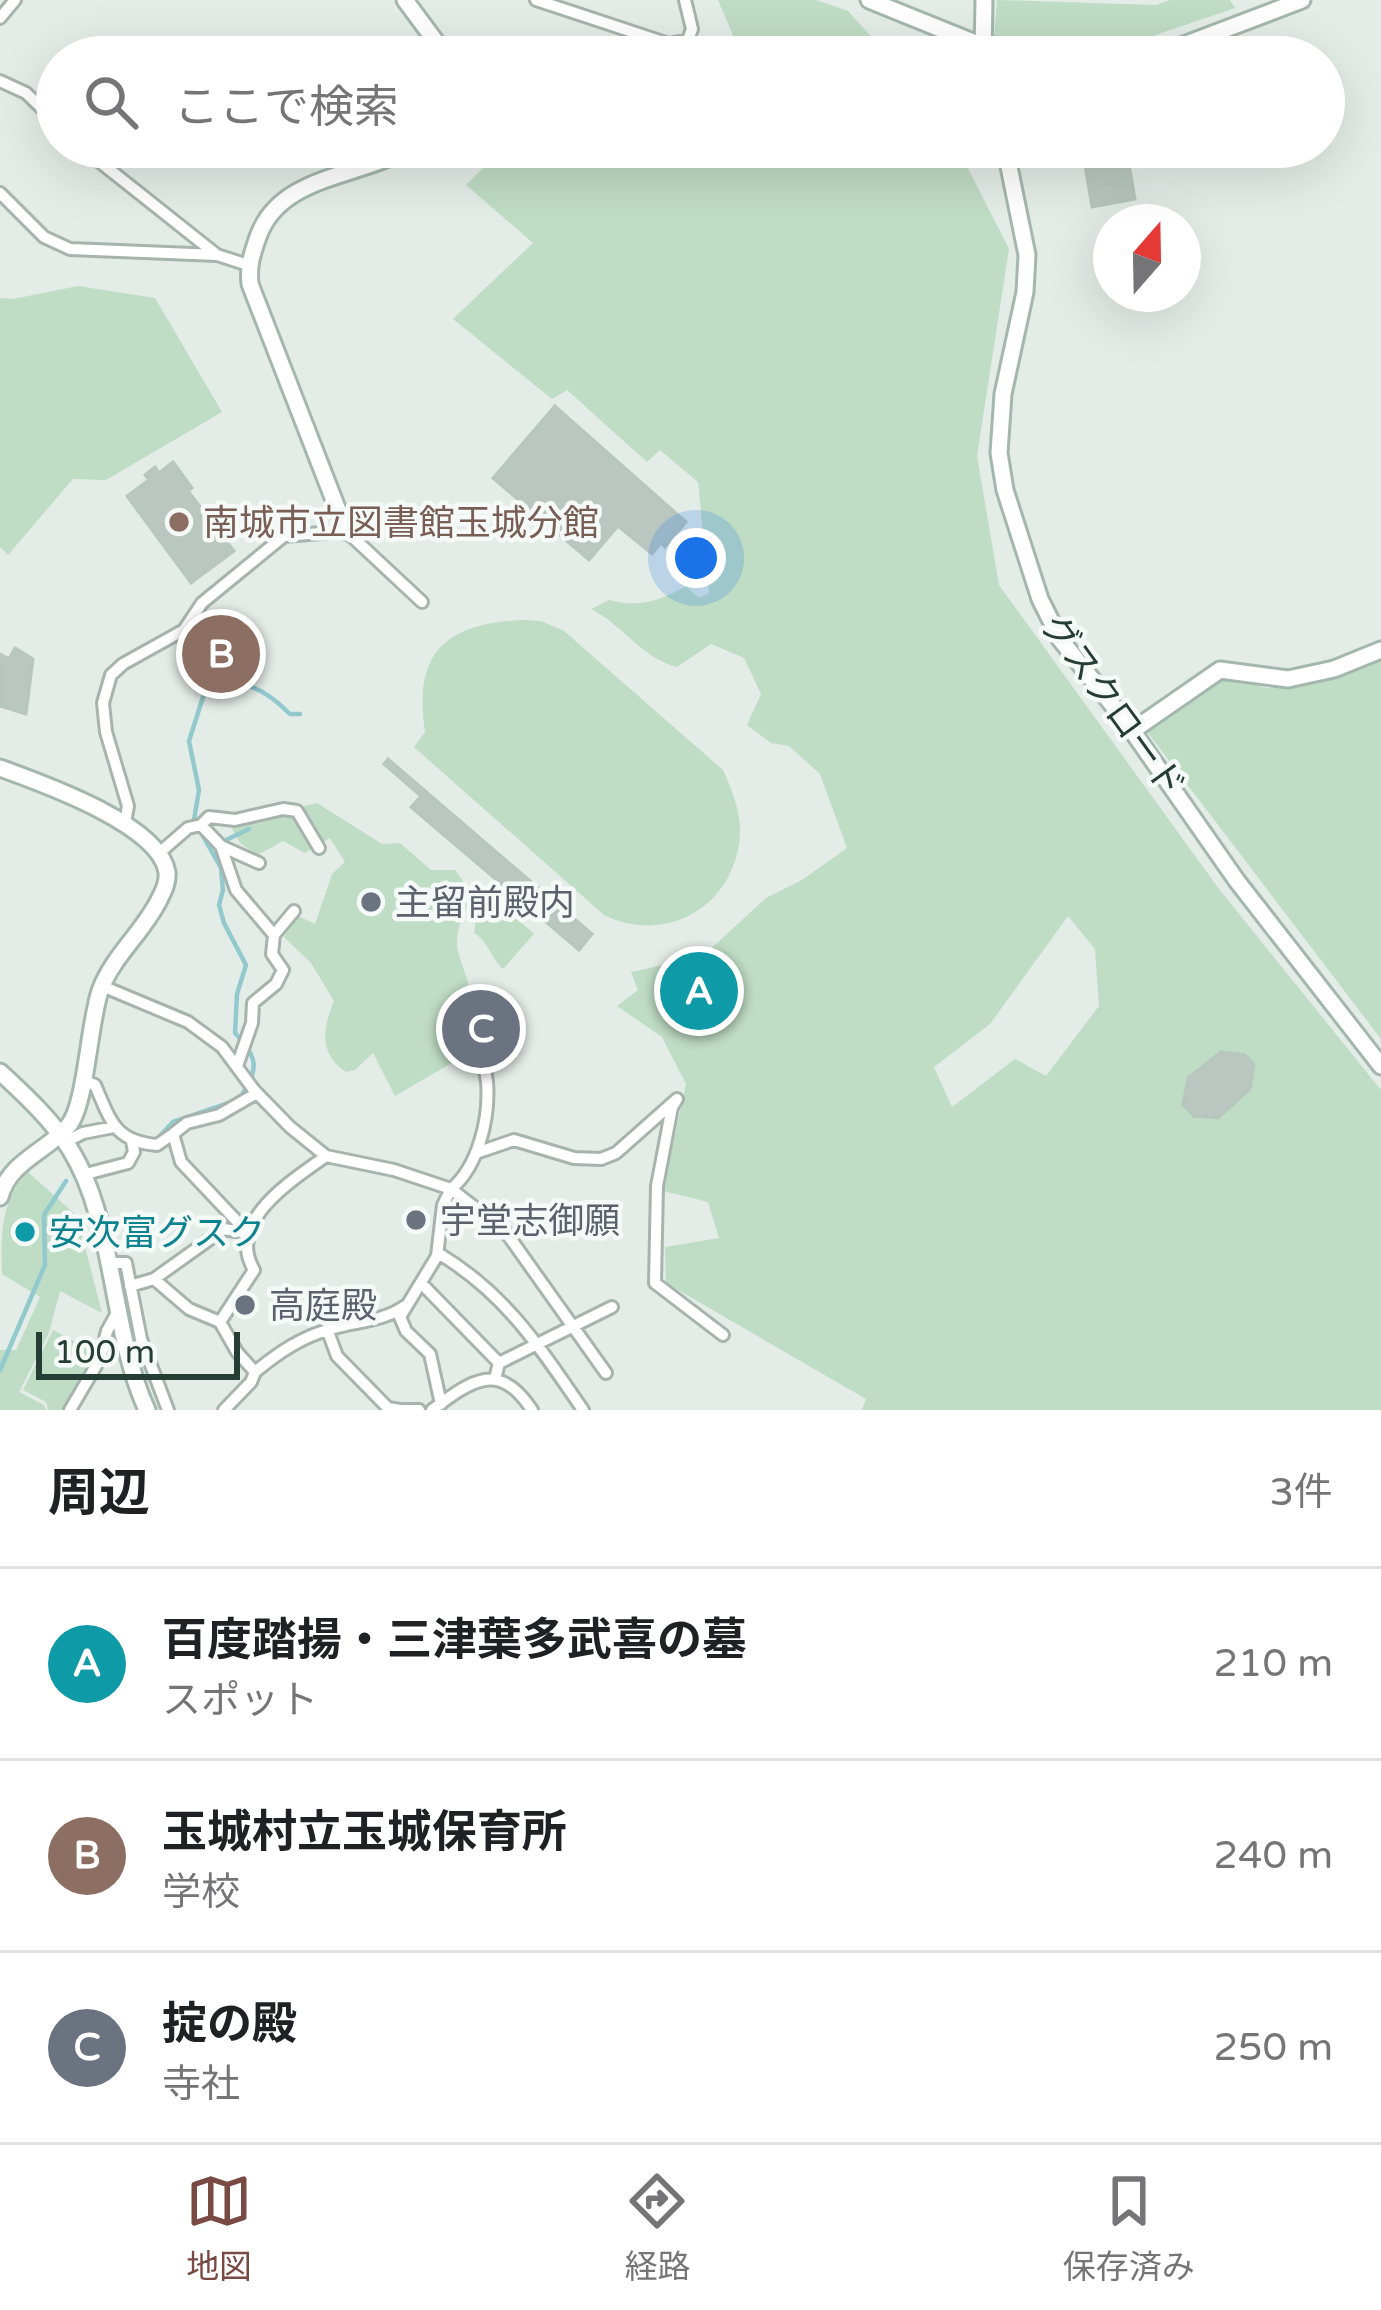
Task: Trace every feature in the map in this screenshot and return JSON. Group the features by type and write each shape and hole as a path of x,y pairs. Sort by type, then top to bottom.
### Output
{"street":[{"path":"0,18 15,0"},
{"path":"405,0 432,36"},
{"path":"536,0 645,36"},
{"path":"685,0 689,36"},
{"path":"869,0 948,36"},
{"path":"984,36 985,0"},
{"path":"1207,36 1302,0"},
{"path":"0,81 36,103"},
{"path":"108,168 217,255"},
{"path":"363,168 291,192 265,217 248,266 250,284 346,531 422,602"},
{"name":"グスクロード","path":"1009,168 1027,255 1025,292 999,429 1005,490 1048,619 1237,881 1381,1066"},
{"path":"0,193 44,237 70,249 217,255 248,266"},
{"path":"125,822 128,806 104,718 105,686 111,675 184,630 202,603 284,536 346,531"},
{"path":"1132,730 1220,670 1288,680 1334,669 1381,650"},
{"path":"0,768 125,822 158,854 167,870 157,904 102,986 87,1039 75,1113 62,1137"},
{"path":"158,854 208,818 235,820 283,809 297,811 320,848"},
{"path":"196,826 221,847 260,863"},
{"path":"221,847 236,890 274,935"},
{"path":"240,1070 253,1004 282,977 283,970 272,954 274,935 294,911"},
{"path":"102,986 188,1022 222,1047 290,1127 326,1156 394,1170 451,1189 505,1231 606,1373"},
{"path":"470,1009 466,1035 487,1080 479,1151 443,1205 438,1253 400,1317 406,1331 430,1354 436,1407 477,1380 495,1379 518,1389 532,1410"},
{"path":"0,1072 62,1137 82,1175 107,1263 125,1353 147,1410"},
{"path":"82,1080 95,1085 114,1128 129,1140 157,1145 187,1123 219,1115 256,1091"},
{"path":"479,1151 514,1140 574,1158 602,1159 616,1153 677,1099 657,1186 655,1283 723,1335"},
{"path":"1,1190 17,1168 62,1137 114,1128"},
{"path":"173,1134 181,1162 248,1233"},
{"path":"82,1175 128,1163 134,1152 129,1140"},
{"path":"220,1322 254,1270 247,1259 248,1233 274,1192 326,1156"},
{"path":"130,1286 154,1279 224,1229 248,1233"},
{"path":"438,1253 477,1276 536,1344 583,1410"},
{"path":"107,1263 126,1263 151,1371 168,1410"},
{"path":"154,1279 189,1309 220,1322 255,1372"},
{"path":"422,1283 499,1363"},
{"path":"224,1410 255,1372 282,1350 327,1330 378,1319 410,1303"},
{"path":"495,1379 499,1363 612,1307"},
{"path":"70,1410 100,1359 118,1311"},
{"path":"327,1330 337,1357 395,1409 419,1410"}],"green space":[{"path":"718,0 816,0 848,11 871,36 733,36"},
{"path":"997,0 1156,5 1170,0 1230,0 1235,8 1153,36 994,36"},
{"path":"483,168 968,168 1009,249 977,456 999,585 1219,889 1381,1090 1381,1410 862,1410 866,1399 666,1283 665,1247 719,1238 708,1202 663,1191 686,1084 662,1037 617,1006 638,990 631,972 703,956 766,898 847,848 820,774 789,746 771,743 747,725 761,694 744,658 711,644 677,667 654,657 591,609 609,600 649,602 686,586 699,598 709,593 698,482 660,450 647,462 567,390 552,399 453,319 533,243 466,185","holes":["1068,916 1095,949 1099,1006 1046,1076 1015,1059 952,1107 934,1067 990,1024"]},
{"path":"78,286 155,298 222,412 106,480 73,479 8,555 0,547 0,298"},
{"path":"541,621 564,631 723,770 739,818 736,859 712,899 694,913 651,925 604,915 414,747 425,732 424,682 440,648 472,628"},
{"path":"1381,655 1381,1039 1145,729 1221,676 1267,688 1327,679"},
{"path":"317,803 382,844 400,843 431,870 455,870 468,892 457,942 470,992 461,1037 469,1053 395,1096 373,1053 346,1072 331,1057 325,1039 334,1001 311,963 284,937 298,916 315,924 332,874 345,862 330,838 305,853 283,841 258,855 240,843 230,825"},
{"path":"495,899 534,934 503,969 474,933 479,903"},
{"path":"28,1172 77,1216 102,1313 60,1291 49,1333 19,1392 46,1410 0,1410 0,1350 16,1350 40,1297 2,1274 7,1207"},
{"path":"53,1330 97,1353 64,1410 48,1410 46,1402 23,1390"}],"building":[{"path":"1086,168 1130,168 1135,199 1093,207"},
{"path":"555,406 686,522 665,547 661,543 652,554 618,526 589,560 493,478"},
{"name":"南城市立図書館玉城分館","path":"173,462 192,488 188,491 234,551 191,583 127,496 149,480 145,475 155,467 159,473"},
{"path":"15,648 33,659 26,714 0,706 0,654 9,659"},
{"path":"388,759 592,934 579,950 411,807 421,796 384,764"},
{"path":"1221,1052 1245,1055 1254,1065 1250,1089 1218,1118 1194,1116 1183,1105 1188,1078"}],"waterway":[{"path":"240,1098 254,1064 235,1033 237,994 246,965 219,905 221,868 194,820 199,790 189,741 204,694 228,685 250,686 290,714 300,714"},
{"path":"224,841 249,829"},
{"path":"156,1140 173,1122 229,1103"},
{"path":"0,1370 45,1265 44,1215 66,1181"}],"place":[{"name":"南城市立図書館玉城分館","path":"179,522"},
{"name":"玉城村立玉城保育所","path":"221,654"},
{"name":"主留前殿内","path":"371,902"},
{"name":"百度踏揚・三津葉多武喜の墓","path":"699,991"},
{"name":"掟の殿","path":"481,1029"},
{"name":"宇堂志御願","path":"416,1220"},
{"name":"安次富グスク","path":"25,1232"},
{"name":"高庭殿","path":"245,1305"}]}
